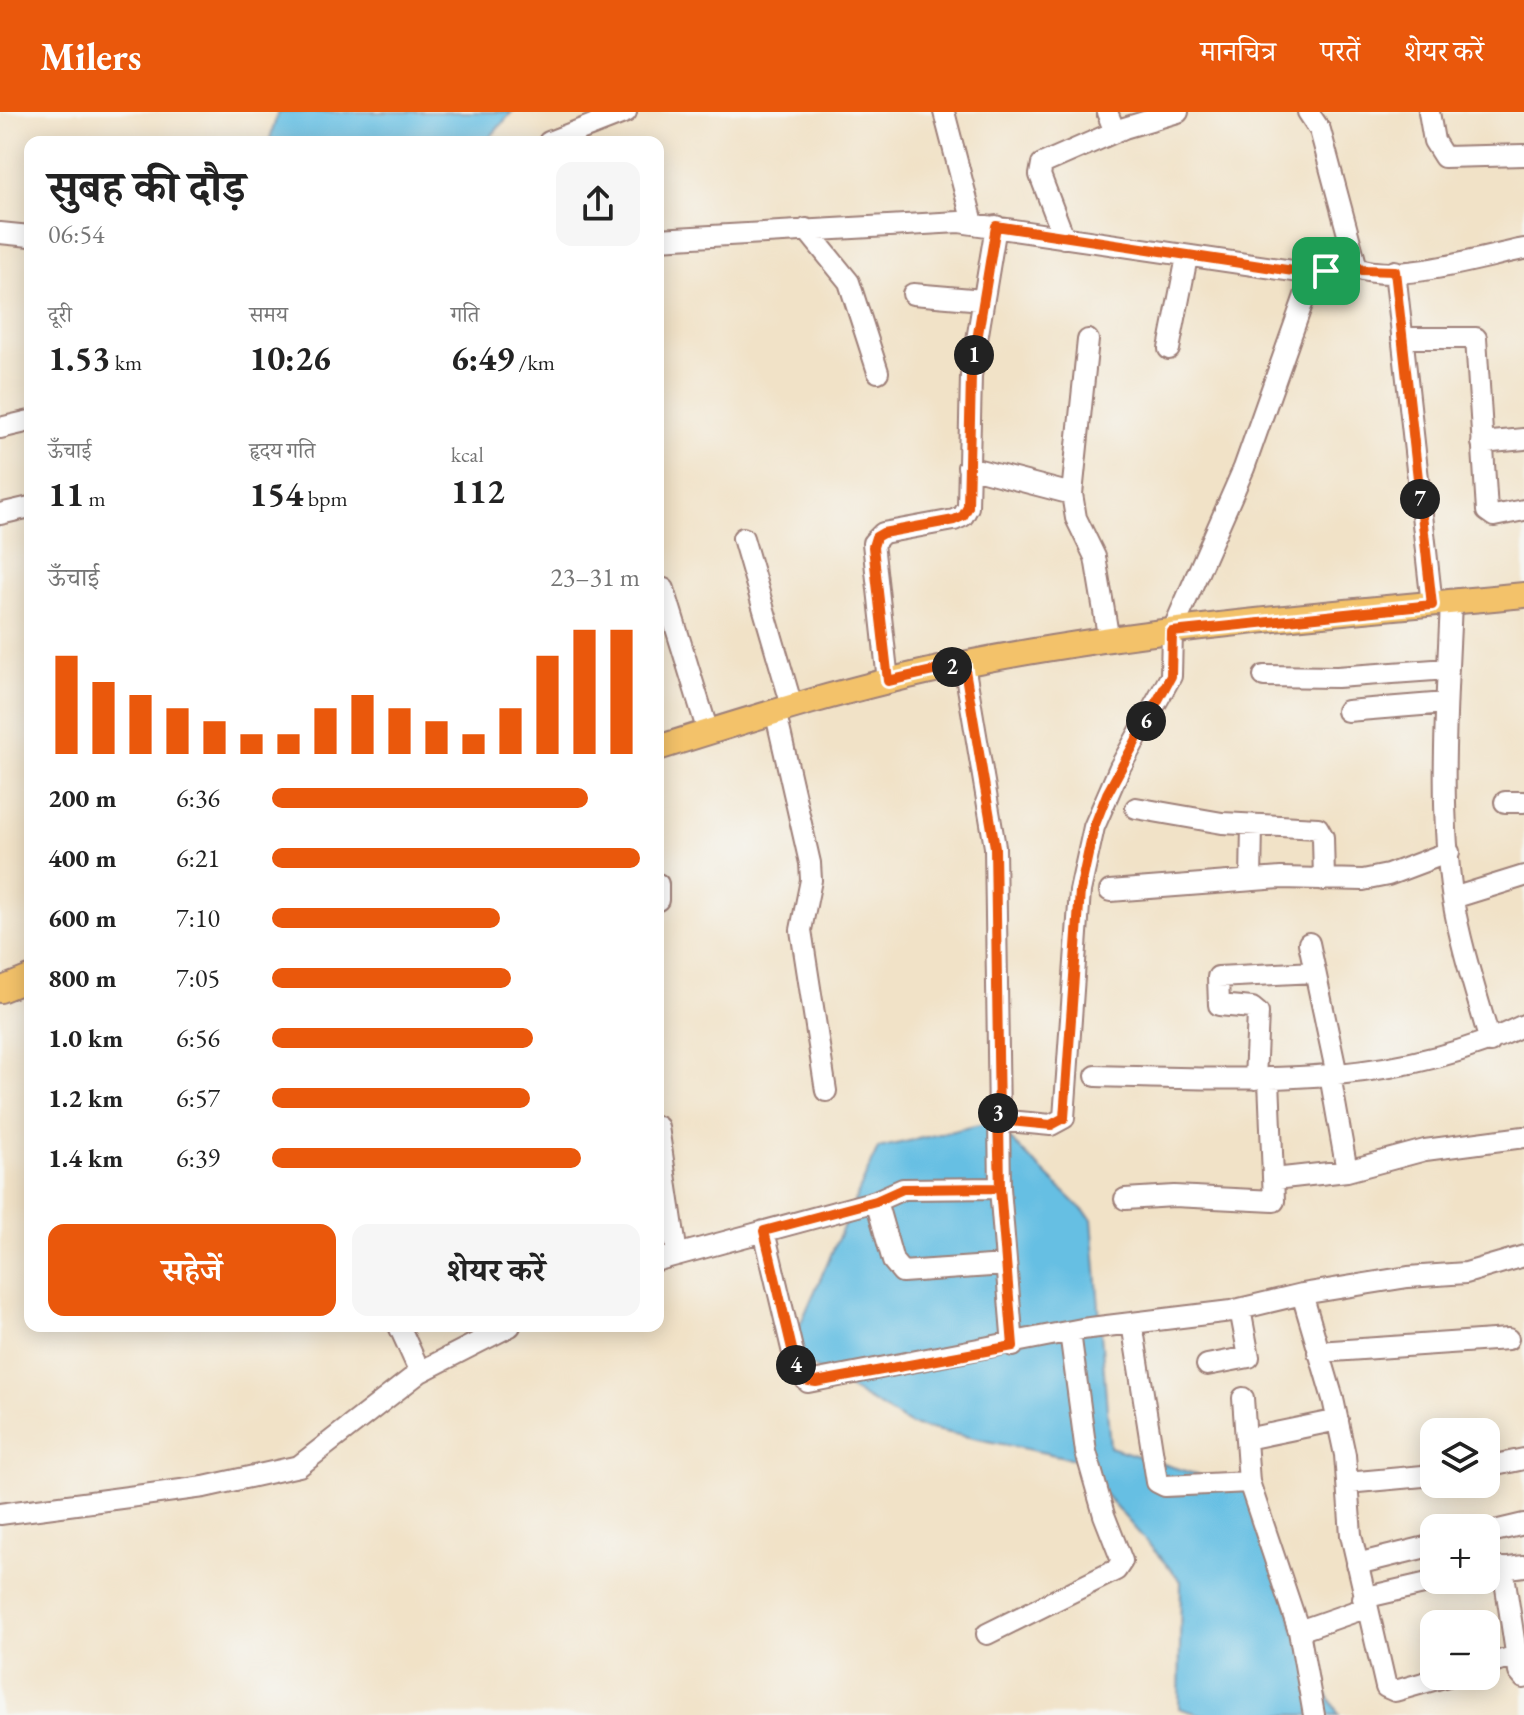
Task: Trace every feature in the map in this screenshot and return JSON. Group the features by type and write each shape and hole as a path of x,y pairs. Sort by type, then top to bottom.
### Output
{"main road":[{"path":"664,746 783,708 964,664 1184,631 1524,595"},
{"path":"0,990 24,980"}],"street":[{"path":"564,136 626,112"},
{"path":"944,112 973,223"},
{"path":"1107,112 1115,132"},
{"path":"1064,238 1040,168 1115,132 1178,112"},
{"path":"1308,112 1320,130 1371,269 1402,338 1442,603 1448,669 1444,775 1453,898 1461,942 1490,1042"},
{"path":"1429,112 1436,146 1447,158 1524,155"},
{"path":"664,239 806,229 973,223 1187,257 1313,273 1474,262 1524,249"},
{"path":"888,681 874,540 883,533 963,516 968,507 971,376 996,226"},
{"path":"806,229 849,282 878,372"},
{"path":"0,233 24,235"},
{"path":"1169,349 1187,257"},
{"path":"998,1120 1051,1125 1064,1118 1080,891 1085,862 1107,794 1171,676 1184,631 1313,273"},
{"path":"913,294 983,300"},
{"path":"1402,338 1476,338 1483,406 1479,419 1488,514 1494,516 1524,510"},
{"path":"1088,340 1072,494 1076,518 1095,557 1109,641"},
{"path":"0,428 24,422"},
{"path":"1482,443 1524,439"},
{"path":"968,467 1072,494"},
{"path":"0,514 24,508"},
{"path":"743,538 783,708 810,863 811,880 801,930 826,1091"},
{"path":"664,589 708,732"},
{"path":"964,664 995,847 1000,1188 1013,1346"},
{"path":"1264,676 1337,677 1448,669"},
{"path":"1347,711 1446,703"},
{"path":"1136,808 1252,825 1320,829 1324,880"},
{"path":"1251,880 1252,825"},
{"path":"1110,891 1251,880 1363,880 1388,875 1449,852"},
{"path":"1453,898 1524,876"},
{"path":"1309,943 1347,1171"},
{"path":"1125,1199 1174,1196 1268,1203 1275,1197 1258,1013 1252,1008 1219,1005 1218,977 1315,972"},
{"path":"1096,1076 1262,1080 1333,1075 1462,1051 1490,1042 1524,1025"},
{"path":"1274,1179 1347,1171 1425,1150 1524,1137"},
{"path":"664,1214 667,1258 876,1201 903,1189 1000,1188"},
{"path":"876,1201 898,1270 1005,1265"},
{"path":"764,1231 797,1370 803,1380 816,1382 1013,1346 1082,1330 1240,1309 1302,1294 1408,1277 1466,1273 1524,1256"},
{"path":"1302,1294 1338,1420 1364,1603 1387,1690 1395,1691 1420,1684"},
{"path":"1207,1365 1249,1357 1240,1309"},
{"path":"1132,1323 1157,1482 1165,1486 1249,1482"},
{"path":"987,1634 1116,1570 1122,1561 1104,1515 1086,1452 1082,1330"},
{"path":"402,1332 420,1372"},
{"path":"0,1514 93,1505 204,1487 299,1466 420,1372 498,1332"},
{"path":"1318,1352 1508,1339"},
{"path":"1243,1398 1249,1482 1299,1631 1314,1715"},
{"path":"1246,1439 1338,1420"},
{"path":"1500,1464 1524,1459"},
{"path":"1347,1483 1420,1476"},
{"path":"1500,1530 1524,1524"},
{"path":"1357,1564 1420,1548"},
{"path":"1504,1568 1516,1656 1519,1672 1524,1678"},
{"path":"1299,1631 1364,1603 1420,1586"},
{"path":"1500,1661 1516,1656"}],"water":[{"path":"278,112 512,112 491,136 271,136"},
{"path":"992,1122 1092,1219 1110,1447 1254,1493 1300,1647 1339,1715 1202,1715 1179,1708 1181,1581 1074,1459 911,1425 788,1352 878,1148"}],"route":[{"path":"1326,271 1300,272 1130,249 996,226 968,405 968,507 963,516 954,520 883,533 876,537 873,547 888,681 964,664 991,814 997,881 998,1120 1000,1188 1013,1346 816,1382 803,1380 797,1370 764,1231 876,1201 895,1190 1000,1188 998,1120 1051,1125 1058,1124 1064,1118 1080,891 1085,862 1107,794 1171,676 1174,664 1172,632 1432,605 1395,271 1376,273 1361,270 1354,263 1326,271"}]}
